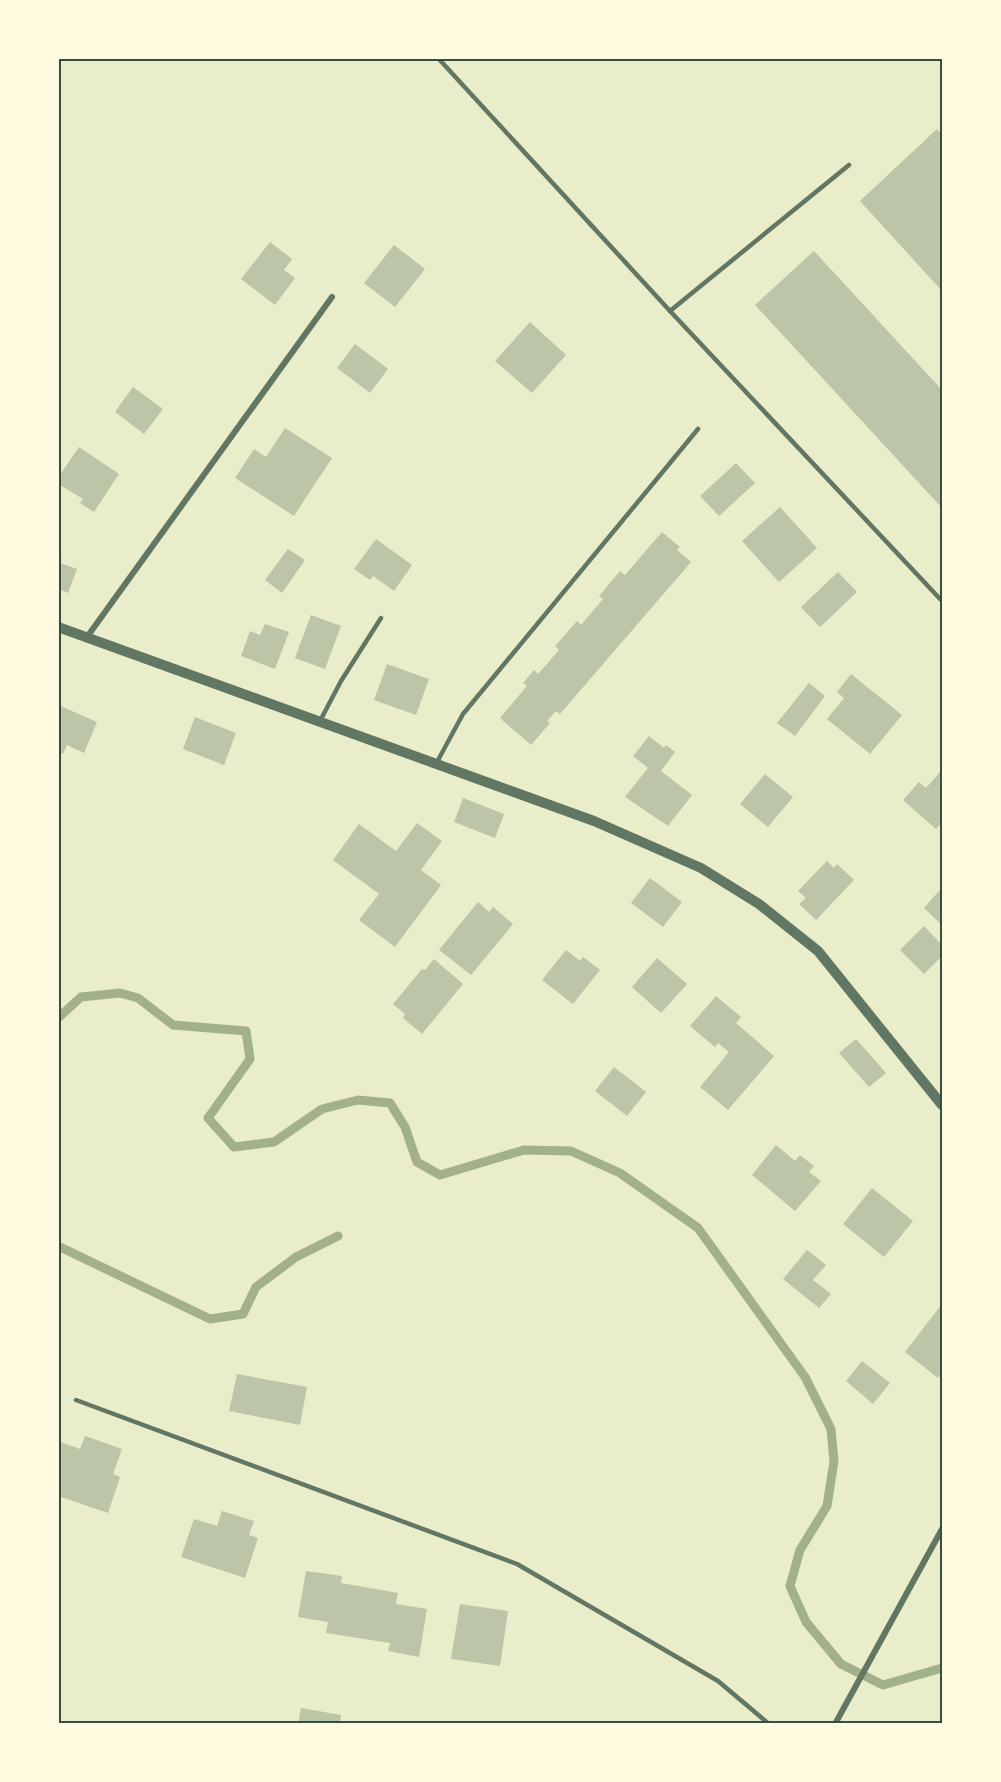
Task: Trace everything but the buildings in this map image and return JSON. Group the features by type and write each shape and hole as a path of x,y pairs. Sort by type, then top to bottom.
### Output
{"street":[{"path":"87,637 332,297"},
{"path":"58,627 654,845 700,868 759,904 818,951 942,1105"},
{"path":"835,1724 942,1529"}],"lane":[{"path":"438,58 669,311 942,601"},
{"path":"669,311 849,165"},
{"path":"435,765 463,714 698,429"},
{"path":"319,723 341,681 381,618"},
{"path":"76,1400 517,1564 718,1681 769,1724"}],"waterway":[{"path":"58,1018 81,997 120,993 138,998 173,1025 246,1031 250,1059 208,1118 234,1147 274,1142 322,1109 358,1100 390,1103 405,1127 417,1162 440,1175 524,1150 571,1151 620,1173 698,1228 805,1377 831,1429 834,1461 827,1506 800,1550 790,1586 806,1622 841,1664 883,1685 942,1668"},
{"path":"58,1246 210,1319 243,1314 256,1287 296,1257 338,1236"}]}
